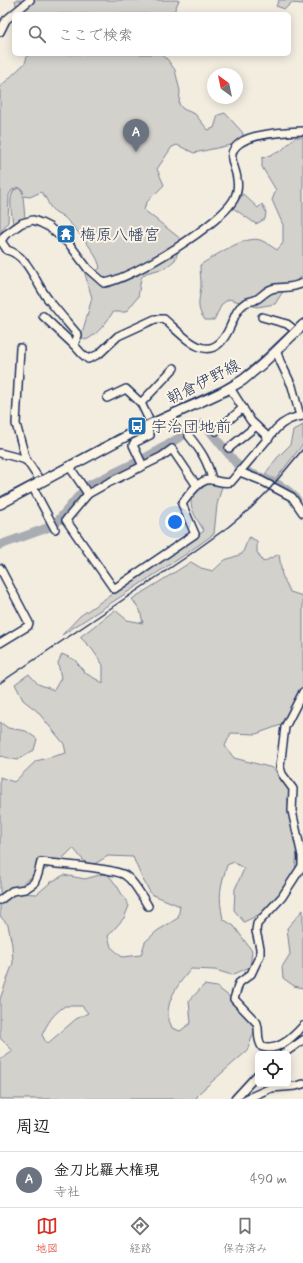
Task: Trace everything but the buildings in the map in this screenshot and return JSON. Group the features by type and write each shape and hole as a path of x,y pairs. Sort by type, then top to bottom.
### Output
{"main road":[{"name":"朝倉伊野線","path":"0,504 69,466 149,425 230,388 253,372 300,328"}],"street":[{"path":"16,12 30,0"},
{"path":"0,32 6,20 12,15"},
{"path":"74,345 78,335 47,298 24,261 14,252 7,250 1,241 6,235 22,223 33,220 41,223 49,227 70,245 88,269 104,282 120,278 156,260 196,235 230,205 238,190 237,177 231,159 234,149 240,143 250,138 280,132 303,131"},
{"path":"43,316 88,359 99,354 118,336 155,319 164,320 186,339 203,349 209,349 220,344 225,338 239,308 245,302 256,300 267,290 275,288 291,288 303,283"},
{"path":"262,317 300,328"},
{"path":"20,348 16,424 26,460 41,482"},
{"path":"197,486 172,449 161,457 106,484 85,491 66,520 114,589 195,534 182,504 197,486 208,480 224,483 231,482 284,422 302,416 292,386 276,350"},
{"path":"141,403 174,368"},
{"path":"230,388 256,426 269,438"},
{"path":"107,398 126,389 141,403 149,425 150,435 134,443 133,445 143,465"},
{"path":"216,432 243,408"},
{"path":"229,448 256,426"},
{"path":"189,436 204,456 209,466 212,480"},
{"path":"0,452 26,460"},
{"path":"69,466 85,491"},
{"path":"241,471 292,497 303,513"},
{"path":"32,486 53,526"},
{"path":"0,568 29,623 28,626 0,643"},
{"path":"303,692 285,727 280,767 282,774 293,789 292,811 302,856 302,866 282,896 257,924 256,931 260,955 251,974 239,983 234,999 257,1023 259,1042 262,1047 270,1048 284,1044 303,1026"},
{"path":"0,900 12,891 25,889 34,883 41,862 68,866 85,866 116,872 126,876 133,882 148,906"},
{"path":"287,1051 303,1040"},
{"path":"235,1099 255,1077"},
{"path":"246,1099 272,1088 303,1084"}],"shaded area":[{"path":"15,0 179,0 174,12 18,12"},
{"path":"279,0 303,0 303,4 291,3 285,9 276,6"},
{"path":"27,56 164,56 175,70 180,91 179,104 183,109 195,114 208,130 214,128 218,115 225,113 243,133 242,140 235,144 194,153 177,145 172,147 157,169 164,185 146,203 144,210 182,240 175,260 165,268 146,273 141,278 138,297 126,312 113,312 101,328 86,340 81,337 92,298 83,267 95,272 100,268 95,255 85,241 64,217 52,209 41,192 30,197 23,196 25,219 13,225 11,207 12,194 14,190 19,188 23,194 23,190 18,187 12,190 9,195 8,222 0,233 0,87 25,63"},
{"path":"295,137 303,137 303,276 285,288 275,304 257,307 229,299 222,304 214,320 205,320 199,307 201,285 200,265 221,252 246,241 254,239 260,240 277,250 283,243 283,225 272,200 276,190 262,167 262,158 281,151"},
{"path":"243,194 258,208 262,204 266,212 265,219 256,224 233,208"},
{"path":"303,425 303,444 275,480 265,474 277,458 290,445 293,431"},
{"path":"209,483 222,486 217,505 214,534 62,635 80,616 204,531 196,518 191,503 194,494"},
{"path":"249,537 257,541 257,552 263,562 279,554 282,575 290,592 303,596 303,687 300,693 281,725 256,734 231,733 225,746 234,758 273,768 289,787 288,803 297,848 295,875 266,911 244,922 234,910 235,889 244,869 234,862 227,865 220,892 223,919 234,926 252,951 250,967 232,975 215,970 191,969 172,997 168,1009 168,1019 172,1028 180,1031 191,1023 189,1001 204,985 217,987 230,997 249,1018 255,1029 247,1051 199,1093 196,1099 0,1099 0,1060 13,1051 0,1038 0,999 13,963 12,945 8,925 0,916 0,777 14,782 36,761 66,753 64,744 37,711 23,700 15,684 29,674 38,684 54,690 61,678 58,663 62,654 75,660 85,673 103,683 103,665 92,649 80,637 115,610 127,620 143,623 140,610 132,599 191,562 201,568 213,571 225,560 242,554","holes":["73,848 83,860 91,866 108,856 133,857 151,894 180,906 178,918 157,931 145,942 141,955 122,957 111,947 108,936 124,918 129,906 107,873 85,879 64,875 51,882 37,894 17,893 24,882 58,863","65,1006 82,1006 88,1013 76,1019 47,1044 42,1035 46,1026 57,1012"]},
{"path":"0,722 8,728 26,731 37,739 34,750 17,760 0,756"},
{"path":"303,910 303,988 294,986 283,978 282,967 290,954 287,928"}],"waterway":[{"path":"0,545 47,528 57,522 87,486 145,458 202,424 205,425 240,468 278,484 291,493 297,500"}],"tram line":[{"path":"0,497 148,420 207,394 230,382 257,363 303,318"}],"railway":[{"path":"0,683 185,558 228,527 251,508 268,491 303,449"}],"place":[{"name":"金刀比羅大権現","path":"136,152"},
{"name":"梅原八幡宮","path":"66,234"},
{"name":"宇治団地前","path":"137,426"}]}
